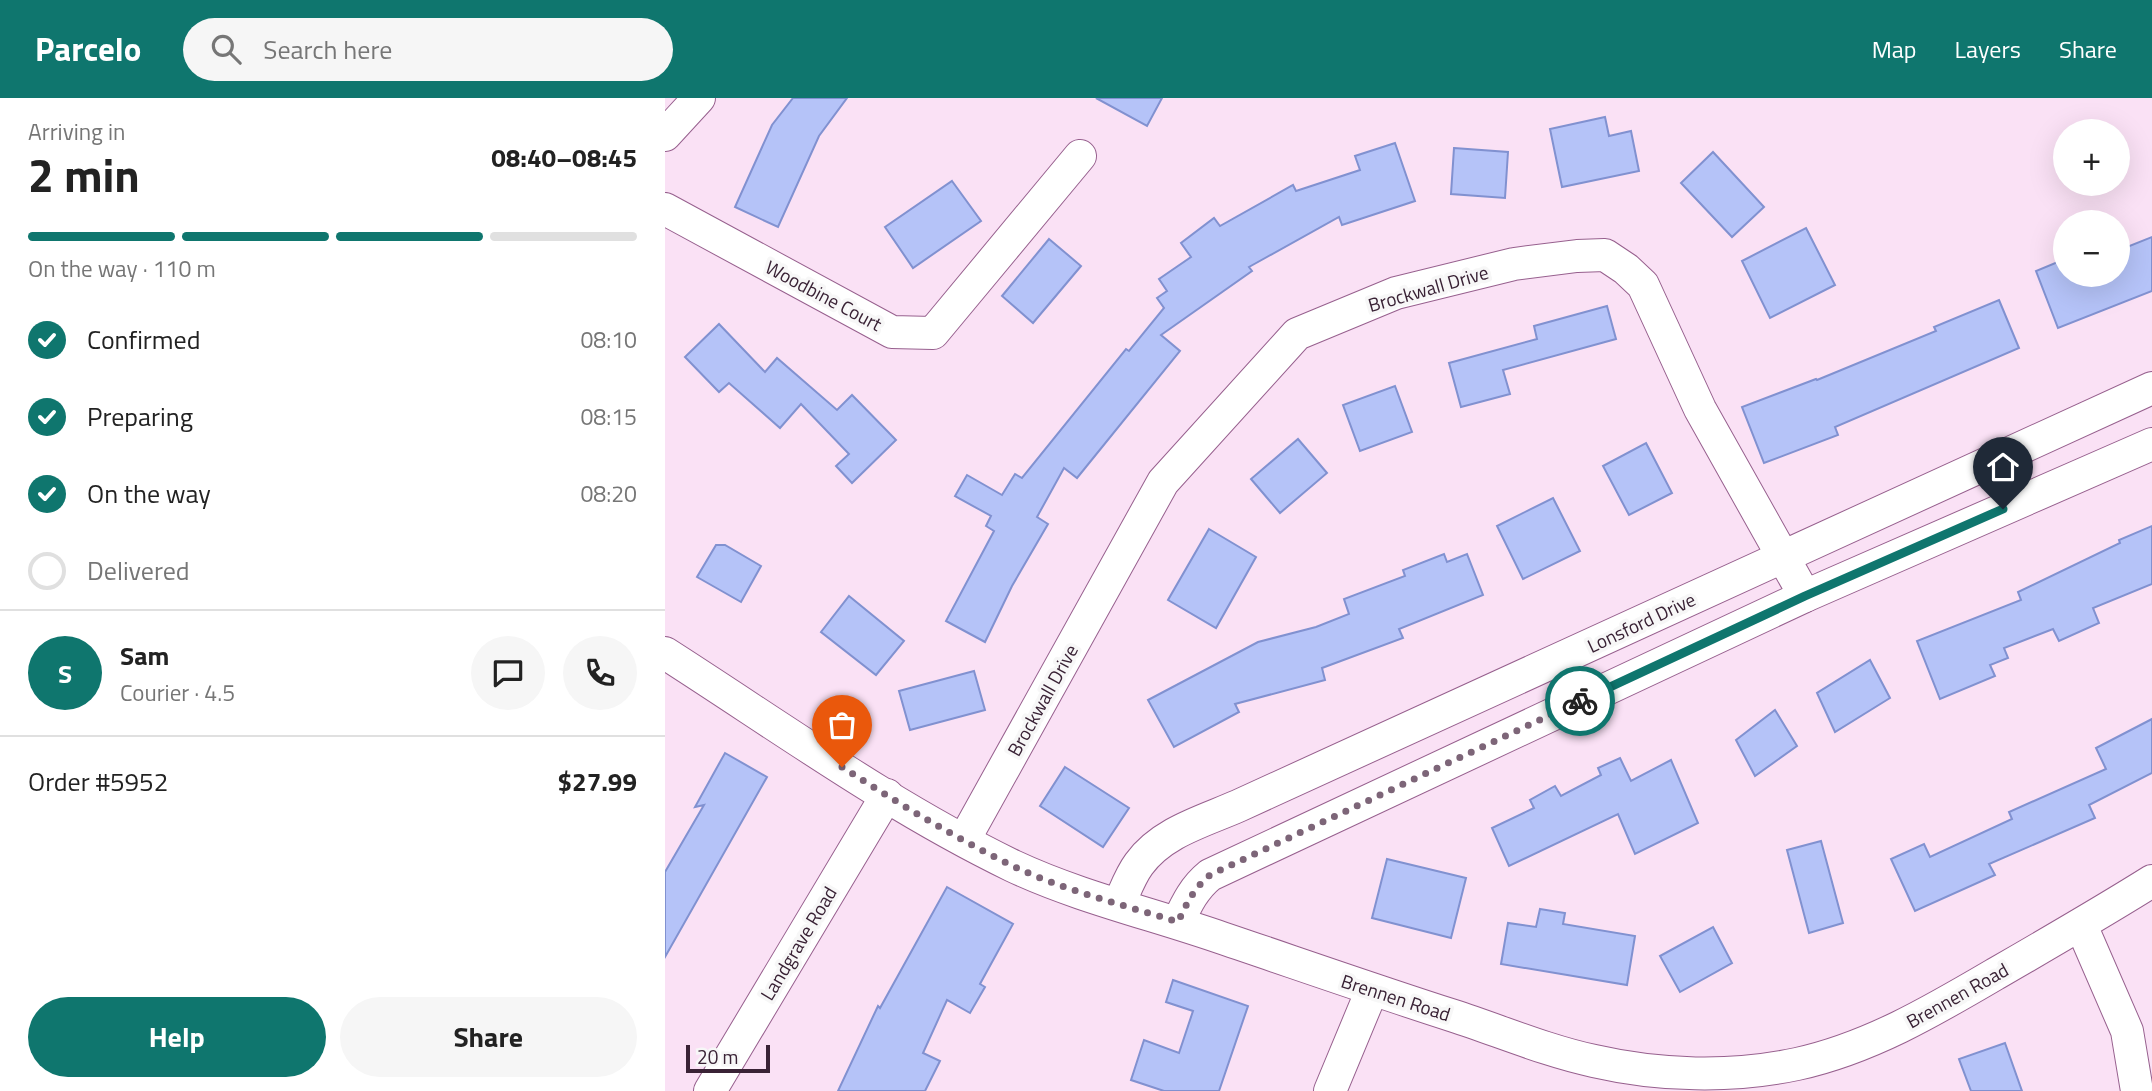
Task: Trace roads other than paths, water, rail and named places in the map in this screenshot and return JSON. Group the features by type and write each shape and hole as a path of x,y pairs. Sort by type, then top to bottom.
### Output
{"street":[{"path":"665,135 699,98"},
{"name":"Woodbine Court","path":"665,209 892,332 933,333 1080,156"},
{"name":"Brockwall Drive","path":"964,840 1163,482 1297,334 1396,293 1514,264 1577,256 1605,255 1626,269 1643,285 1700,409 1805,596"},
{"name":"Lonsford Drive","path":"1119,904 1138,865 1151,850 1177,832 2152,388"},
{"path":"1178,922 1189,897 1210,875 1805,596 2152,444"},
{"name":"Brennen Road","path":"665,653 887,795 1016,867 1371,990 1590,1060 1628,1069 1713,1073 1794,1065 1837,1054 1930,1013 2152,881"},
{"name":"Landgrave Road","path":"710,1091 887,795"},
{"path":"2081,925 2127,1031 2137,1091"},
{"path":"1330,1091 1371,990"}]}
